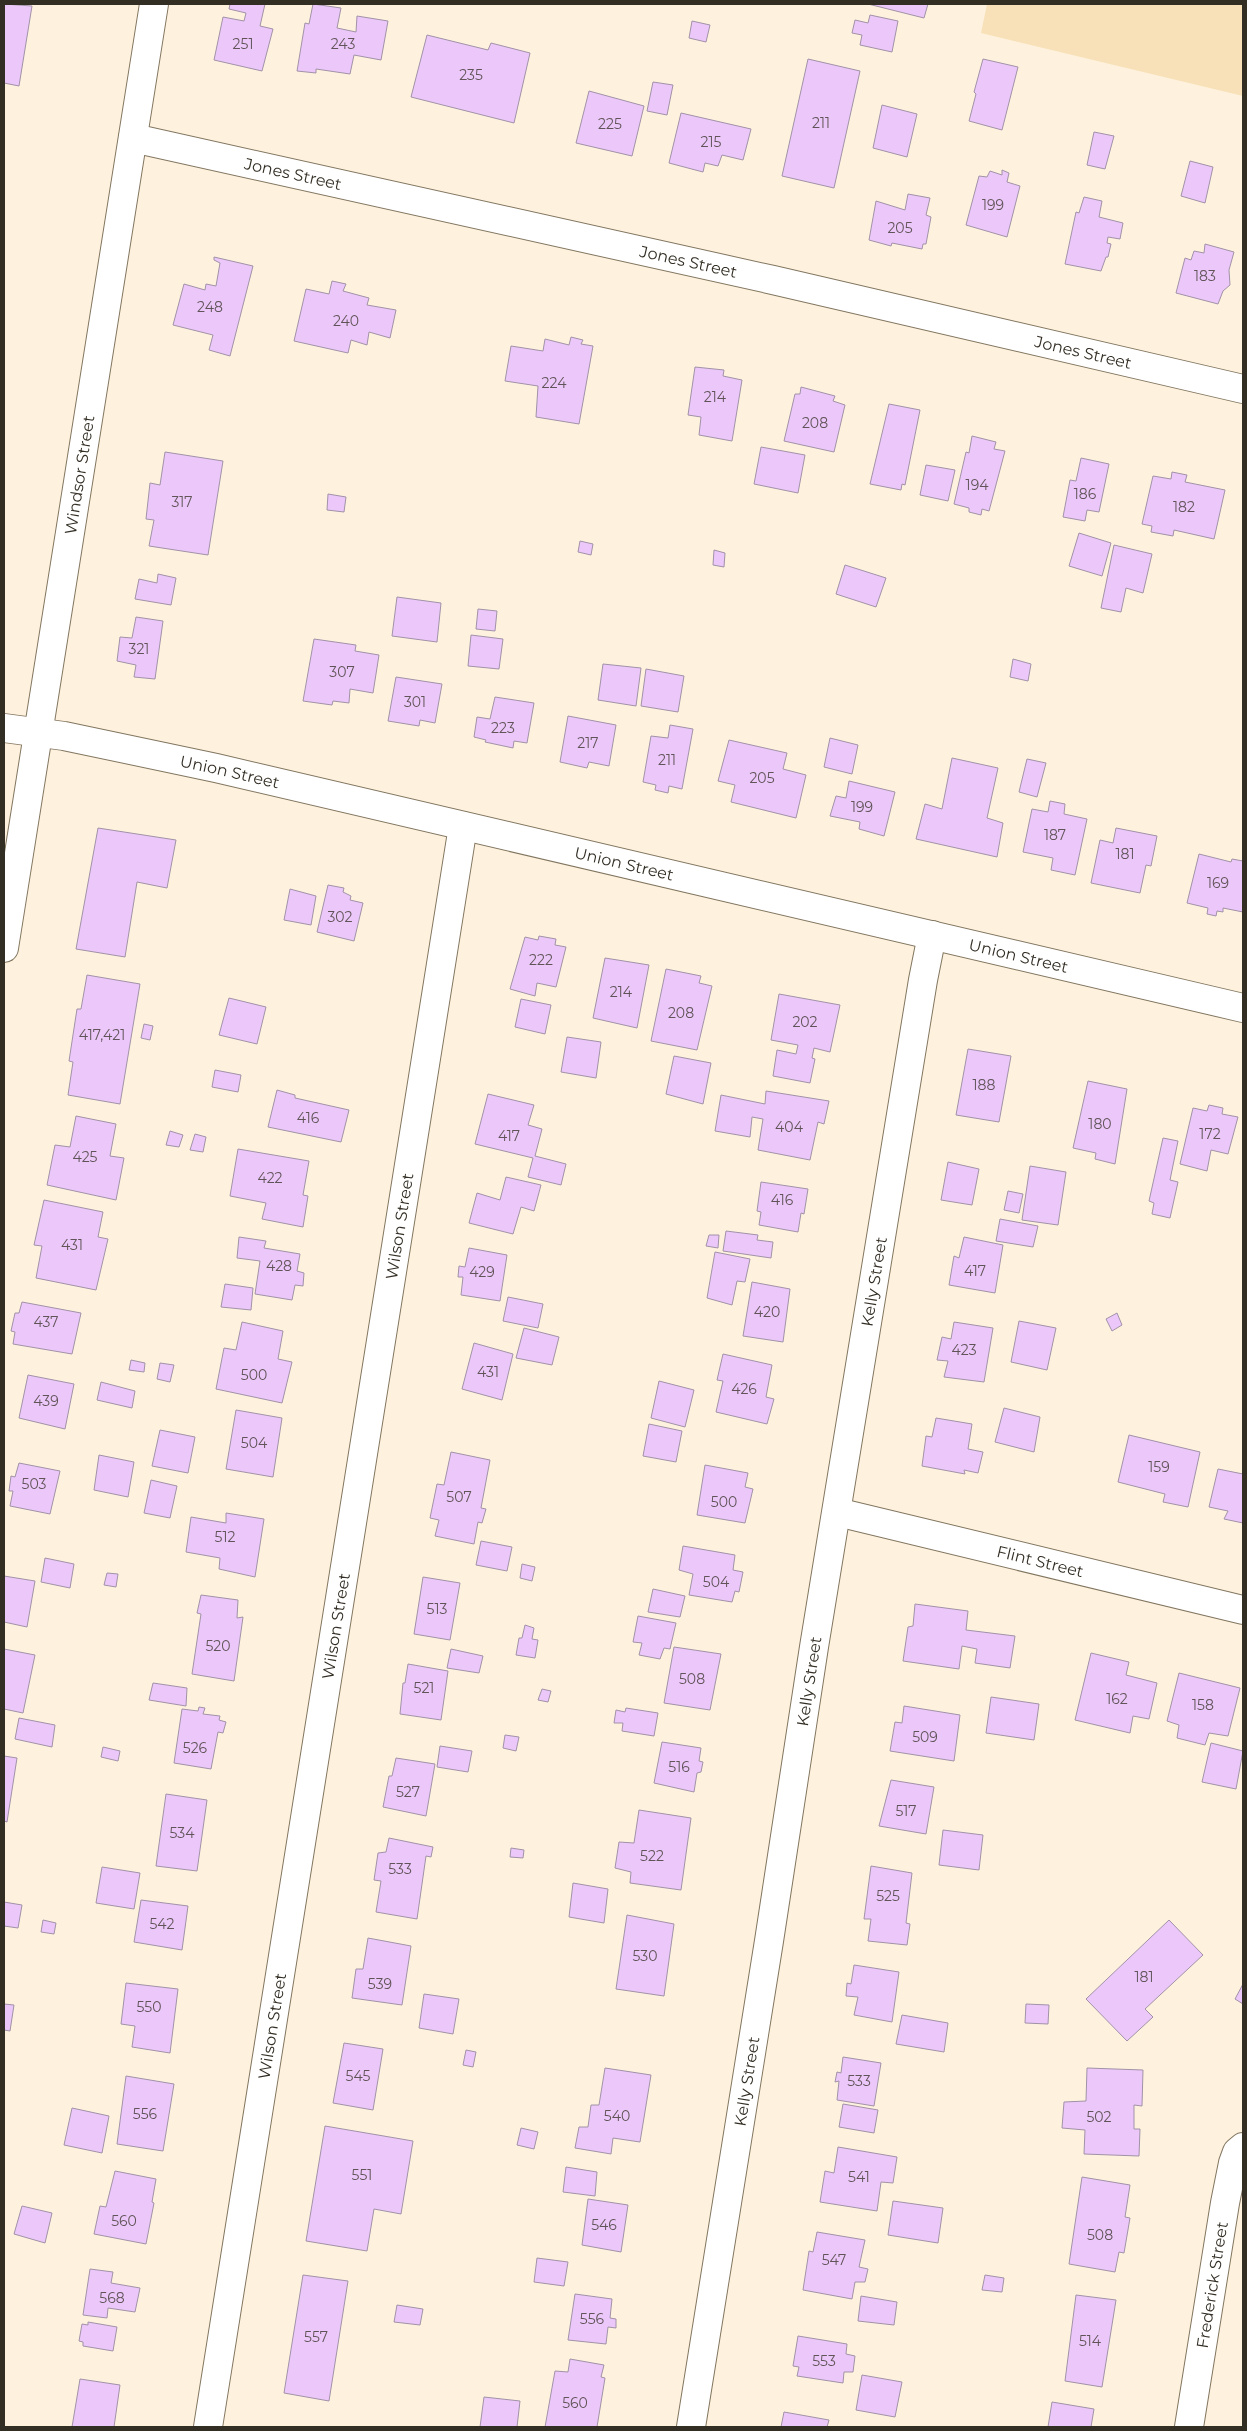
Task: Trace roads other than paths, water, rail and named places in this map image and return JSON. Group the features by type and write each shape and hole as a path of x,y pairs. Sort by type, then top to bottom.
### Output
{"street":[{"name":"Windsor Street","path":"4,948 154,4"},
{"name":"Jones Street","path":"133,138 773,280 1243,389"},
{"name":"Union Street","path":"4,728 64,736 216,768 1243,1008"},
{"name":"Wilson Street","path":"211,2427 463,826"},
{"name":"Kelly Street","path":"690,2427 923,980 932,935"},
{"name":"Flint Street","path":"837,1512 1243,1610"},
{"name":"Frederick Street","path":"1189,2427 1227,2194 1233,2163 1237,2152 1243,2147"}]}
